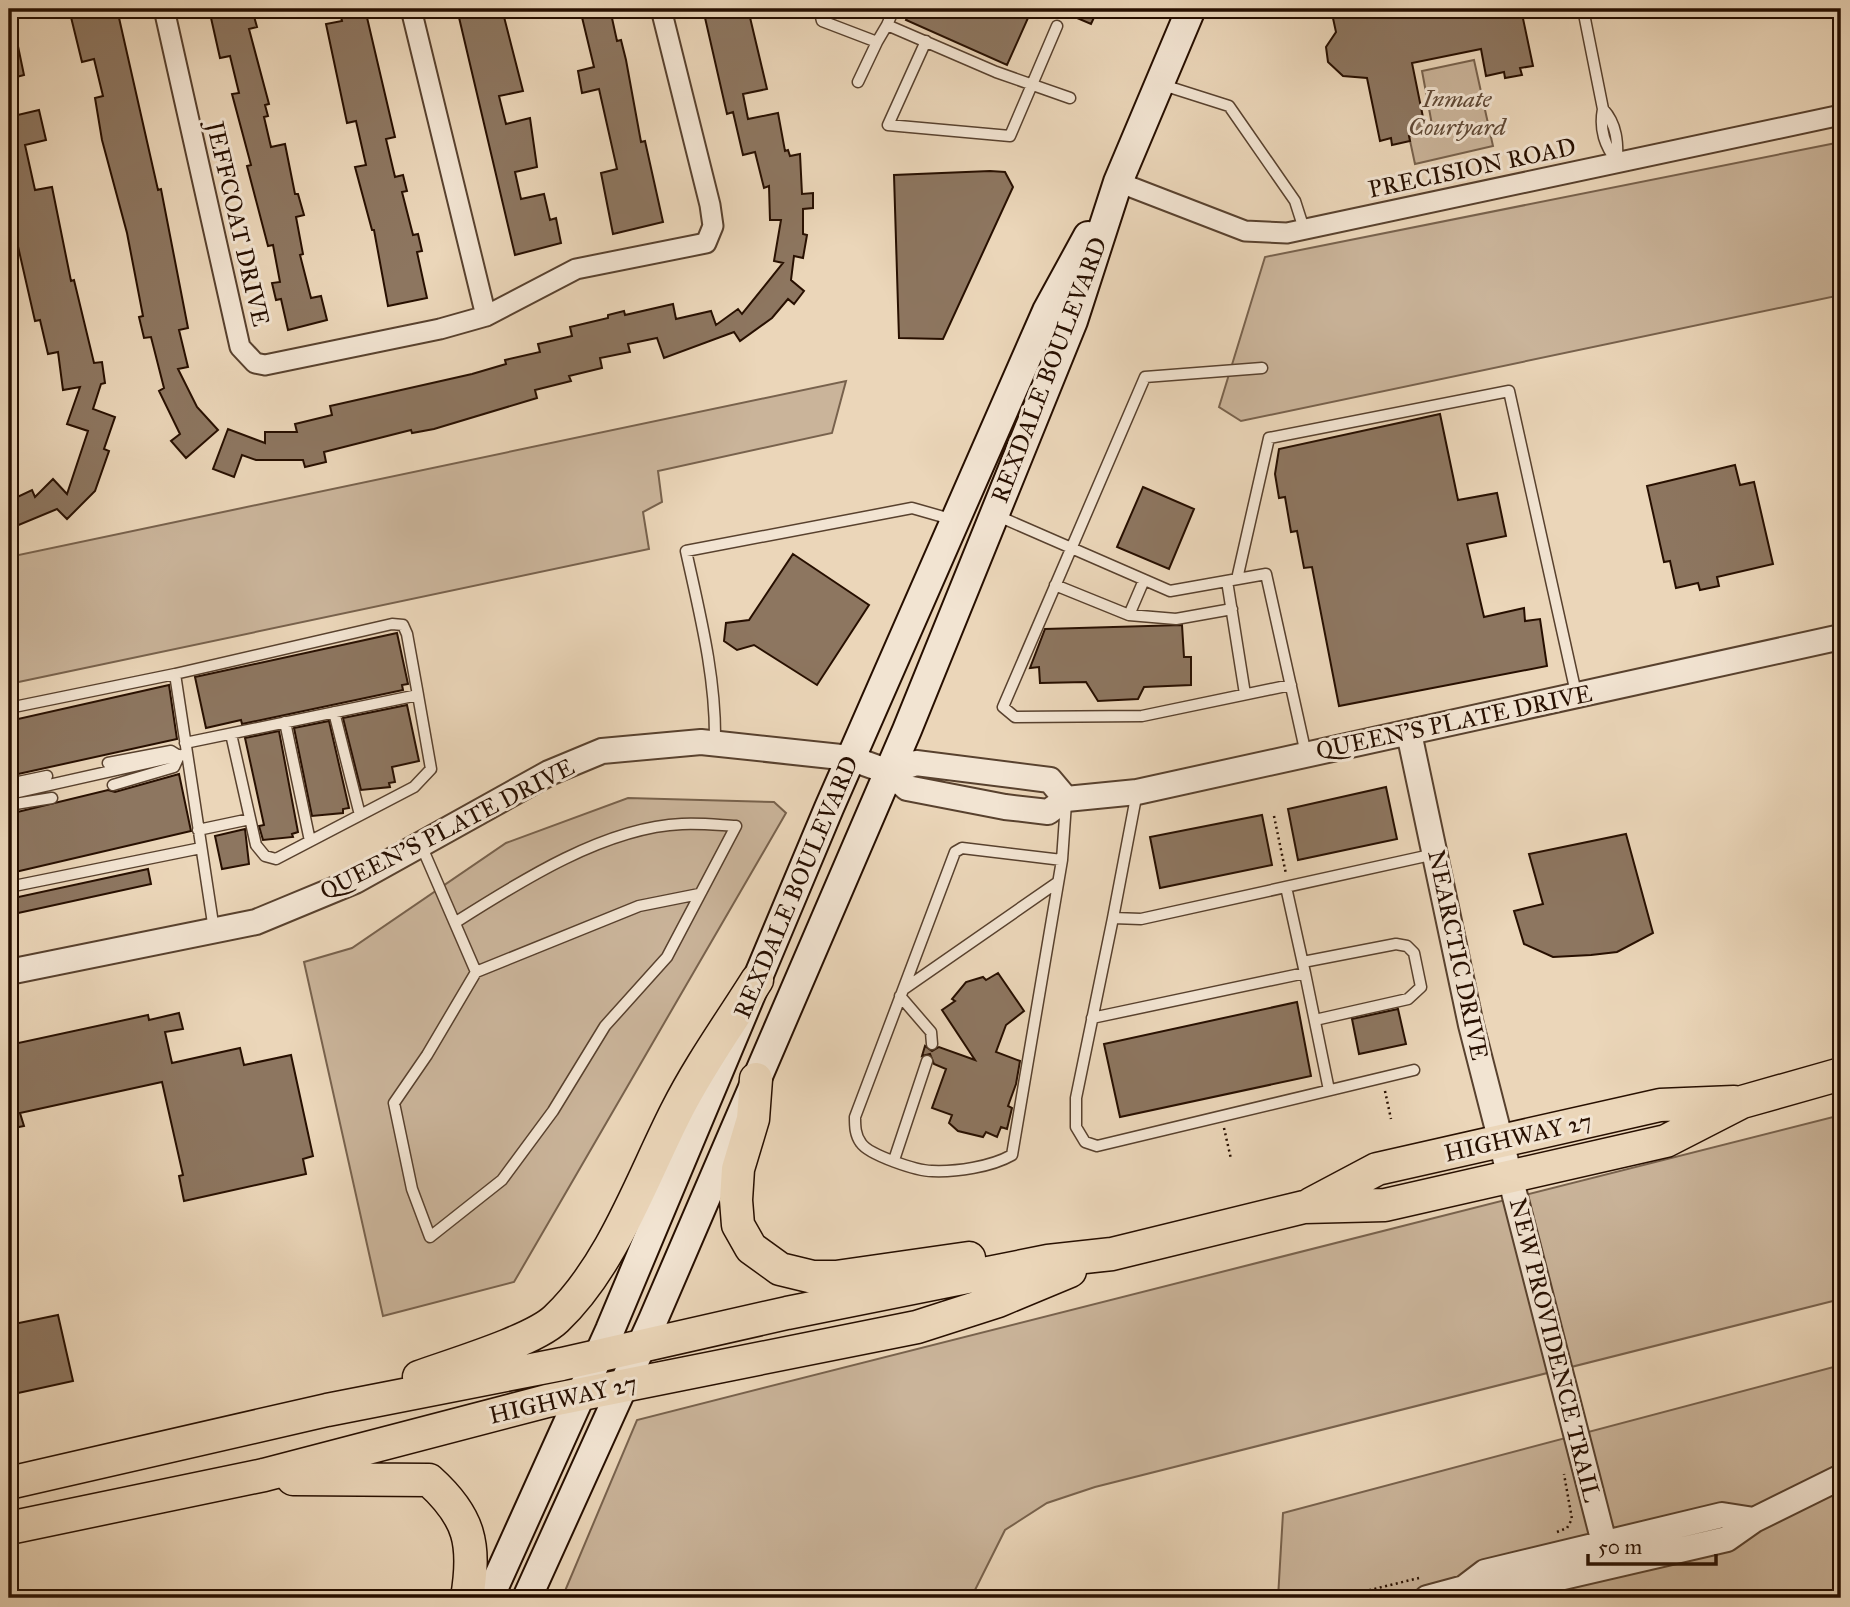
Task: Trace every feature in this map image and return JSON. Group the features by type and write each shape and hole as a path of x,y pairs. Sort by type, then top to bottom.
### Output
{"main road":[{"name":"REXDALE BOULEVARD","path":"527,1598 624,1384 889,772 1073,321 1118,181 1191,9"},
{"name":"REXDALE BOULEVARD","path":"489,1598 687,1152 850,758 1047,311 1118,181"},
{"path":"327,1410 516,1341 555,1321 587,1281 621,1225 677,1108 757,980"},
{"name":"HIGHWAY 27","path":"9,1483 327,1410 1048,1261 1112,1254 1304,1207 1385,1205 1666,1141 1742,1102 1841,1074"},
{"path":"756,1079 753,1119 738,1168 736,1214 738,1225 751,1248 780,1269 813,1277 836,1277 971,1258 1048,1261"},
{"name":"HIGHWAY 27","path":"1304,1207 1377,1169 1660,1105 1742,1102"},
{"name":"HIGHWAY 27","path":"9,1528 264,1475 624,1384 917,1327 998,1301 1112,1254"},
{"path":"264,1475 307,1480 429,1480 452,1501 462,1517 470,1544 467,1598"}],"street":[{"name":"JEFFCOAT DRIVE","path":"164,9 240,347 255,363 265,365 440,330 486,316 576,269 706,243 713,226 710,205 661,9"},
{"path":"411,9 486,316"},
{"name":"PRECISION ROAD","path":"1118,181 1245,230 1287,233 1841,115"},
{"name":"QUEEN'S PLATE DRIVE","path":"9,972 256,922 355,881 549,773 602,751 715,743 850,758 889,772 907,788 1005,807 1048,812 1066,799 1137,792 1841,637"},
{"name":"NEARCTIC DRIVE","path":"1409,733 1471,1025 1510,1176"},
{"path":"889,772 916,762 1050,780 1066,799"},
{"name":"NEW PROVIDENCE TRAIL","path":"1510,1176 1607,1555"},
{"path":"1427,1587 1464,1588 1490,1594 1607,1555 1727,1539 1754,1520 1841,1477"}],"lane":[{"path":"819,9 822,21 877,43"},
{"path":"858,82 894,9"},
{"path":"1583,9 1603,109 1612,118 1618,145 1617,163"},
{"path":"887,25 1031,85 1070,98"},
{"path":"926,41 887,125 1010,135 1057,26"},
{"path":"1159,83 1229,106 1295,201 1304,229"},
{"path":"1262,368 1145,377 1003,707 1014,717 1142,716 1290,685"},
{"path":"1245,694 1232,609 1232,580 1269,438 1509,391 1576,696"},
{"path":"715,743 716,701 712,674 686,551 912,508 955,521"},
{"path":"994,515 1170,591 1266,574 1306,754"},
{"path":"1129,615 1144,580"},
{"path":"1055,585 1129,615 1176,619 1232,609"},
{"path":"9,708 175,674 392,624 403,625 407,634 431,769 414,787 276,859 265,856 256,845 231,734"},
{"path":"175,674 185,743 183,755 214,930"},
{"path":"185,743 418,695"},
{"path":"334,712 360,815"},
{"path":"285,722 310,841"},
{"path":"108,762 171,751 183,755"},
{"path":"113,785 174,767 183,755"},
{"path":"9,794 183,755"},
{"path":"9,784 47,776"},
{"path":"1137,792 1076,1098 1076,1127 1085,1142 1097,1146 1414,1070"},
{"path":"9,805 52,798"},
{"path":"1062,860 962,848 955,852 855,1117 855,1130 861,1143 872,1153 930,1171 999,1163 1012,1155 1062,860 1066,799"},
{"path":"198,830 250,819"},
{"path":"456,922 515,884 614,837 680,824 736,826 667,957 606,1026 553,1111 502,1180 430,1237 412,1189 394,1103 427,1055 476,972 639,906 699,894"},
{"path":"420,845 476,972"},
{"path":"9,887 201,848"},
{"path":"1113,918 1141,919 1436,854"},
{"path":"902,993 1058,882"},
{"path":"1288,887 1329,1090"},
{"path":"1303,962 1396,944 1407,946 1416,960 1421,987 1408,999 1315,1020"},
{"path":"1092,1018 1305,973"},
{"path":"902,993 931,1032 932,1044"},
{"path":"894,1160 927,1062"},
{"path":"37,1598 64,1598"}],"path":[{"path":"1274,816 1288,887"},
{"path":"1381,1077 1391,1119"},
{"path":"1220,1116 1231,1159"},
{"path":"1547,1534 1567,1528 1572,1519 1563,1469"},
{"path":"1337,1598 1427,1587"}],"green space":[{"name":"Inmate Courtyard","path":"1474,60 1493,146 1415,164 1409,136 1433,130 1422,71"},
{"path":"1841,142 1841,295 1241,421 1219,407 1265,257"},
{"path":"846,381 832,433 658,471 662,502 643,512 649,549 9,684 9,557"},
{"path":"628,798 774,802 786,813 514,1282 383,1316 304,962 352,948 506,843"},
{"path":"1841,1115 1841,1299 1095,1487 1047,1503 1005,1530 971,1598 562,1598 637,1420"},
{"path":"1841,1365 1841,1598 1278,1598 1283,1513"}],"building":[{"path":"69,9 117,9 158,190 161,189 188,328 179,330 188,367 178,369 197,407 218,430 186,458 171,441 180,434 159,391 164,388 151,337 144,338 139,317 143,316 127,233 102,140 95,98 103,96 94,59 82,62"},
{"path":"209,9 252,9 257,27 249,29 269,104 265,105 268,116 264,117 271,147 285,144 295,194 298,194 304,215 296,217 303,254 300,255 311,298 321,296 327,320 288,330 281,299 276,300 272,283 280,282 273,245 268,246 247,166 251,165 232,94 239,93 230,56 220,58"},
{"path":"365,9 395,137 386,139 395,177 403,175 407,191 402,192 413,235 418,234 422,251 417,252 427,298 388,306 374,230 355,167 366,165 356,121 347,123 326,24 342,21 340,13"},
{"path":"457,9 502,9 523,91 499,96 506,124 530,118 537,167 515,172 521,199 544,194 550,220 556,218 561,243 515,255"},
{"path":"580,9 610,9 617,41 621,40 626,60 641,142 645,141 663,222 613,234 601,173 617,169 599,89 582,93 578,71 594,67"},
{"path":"703,9 748,9 767,89 743,94 748,119 778,113 785,151 788,150 790,156 800,154 802,194 813,193 813,208 803,209 803,234 807,235 803,258 794,256 791,280 804,291 794,304 788,299 772,318 740,341 734,332 664,358 657,338 628,344 630,352 600,358 602,368 569,376 571,381 535,390 537,398 434,429 412,433 411,430 324,452 326,462 305,467 303,460 256,460 242,455 234,477 213,469 228,429 265,443 265,432 297,432 295,424 332,415 330,406 506,364 505,360 540,352 538,344 572,336 570,327 608,318 608,315 624,311 625,315 673,304 676,319 711,311 716,325 738,309 742,314 783,263 774,261 781,220 770,220 769,186 764,188 755,152 743,155 733,112 727,114"},
{"path":"911,9 1032,9 1007,65 906,20"},
{"path":"1056,9 1098,9 1091,24"},
{"path":"1331,9 1521,9 1533,66 1520,68 1522,75 1505,78 1504,72 1486,76 1481,49 1412,63 1426,132 1409,136 1410,141 1392,145 1391,138 1380,141 1367,78 1343,76 1328,62 1326,47 1336,32"},
{"path":"15,32 24,75 9,79 9,33"},
{"path":"39,110 46,140 25,145 35,190 52,187 71,281 74,280 94,363 102,362 105,383 101,384 93,409 115,417 104,449 109,451 95,491 67,519 57,509 9,529 9,501 32,490 35,497 53,479 67,494 88,431 67,424 80,387 63,390 58,352 48,354 40,320 35,321 9,207 9,117"},
{"path":"1005,172 1013,187 943,339 899,338 894,175"},
{"path":"1440,414 1458,500 1497,493 1506,536 1467,544 1484,617 1524,608 1525,621 1540,619 1547,666 1339,706 1312,567 1304,568 1297,531 1291,532 1285,497 1279,498 1275,474 1279,449"},
{"path":"1735,465 1740,485 1754,482 1773,564 1717,577 1719,586 1700,590 1698,583 1676,588 1670,561 1664,562 1647,486"},
{"path":"1143,487 1194,509 1169,569 1117,547"},
{"path":"793,554 869,605 817,685 754,645 737,650 724,641 726,623 749,620"},
{"path":"1182,625 1184,657 1191,657 1191,685 1144,687 1138,699 1098,701 1086,682 1040,683 1039,667 1030,668 1045,629"},
{"path":"397,633 408,684 402,685 403,690 242,724 241,720 206,728 195,677"},
{"path":"169,685 177,739 9,776 9,721"},
{"path":"407,705 419,761 392,767 395,782 389,783 390,787 361,790 343,718"},
{"path":"329,721 349,808 343,809 343,813 312,816 294,728"},
{"path":"279,731 298,832 292,834 293,837 263,840 259,826 264,825 245,738"},
{"path":"179,774 191,831 11,873 9,814 108,790 115,792"},
{"path":"1386,787 1397,839 1298,860 1288,809"},
{"path":"1262,815 1272,865 1160,888 1150,837"},
{"path":"245,829 249,864 222,869 215,836"},
{"path":"1626,834 1653,933 1617,952 1591,955 1553,957 1524,944 1514,911 1543,904 1529,854"},
{"path":"148,869 151,884 9,915 9,899"},
{"path":"998,973 1024,1011 1006,1025 996,1052 1020,1061 1008,1106 1012,1108 1007,1129 1001,1127 997,1137 986,1132 983,1137 958,1131 949,1123 952,1115 932,1108 946,1069 934,1064 930,1054 922,1056 925,1046 932,1051 939,1047 975,1060 942,1010 955,1001 952,999 966,982 983,977 986,980"},
{"path":"1297,1002 1311,1076 1120,1117 1104,1044"},
{"path":"1398,1009 1406,1044 1359,1054 1352,1019"},
{"path":"179,1013 183,1029 165,1032 172,1063 240,1048 244,1065 291,1055 313,1156 303,1159 306,1174 184,1201 179,1176 183,1175 162,1082 20,1113 24,1126 9,1129 9,1045 148,1015 149,1020"},
{"path":"58,1315 73,1381 9,1395 9,1325"}]}
